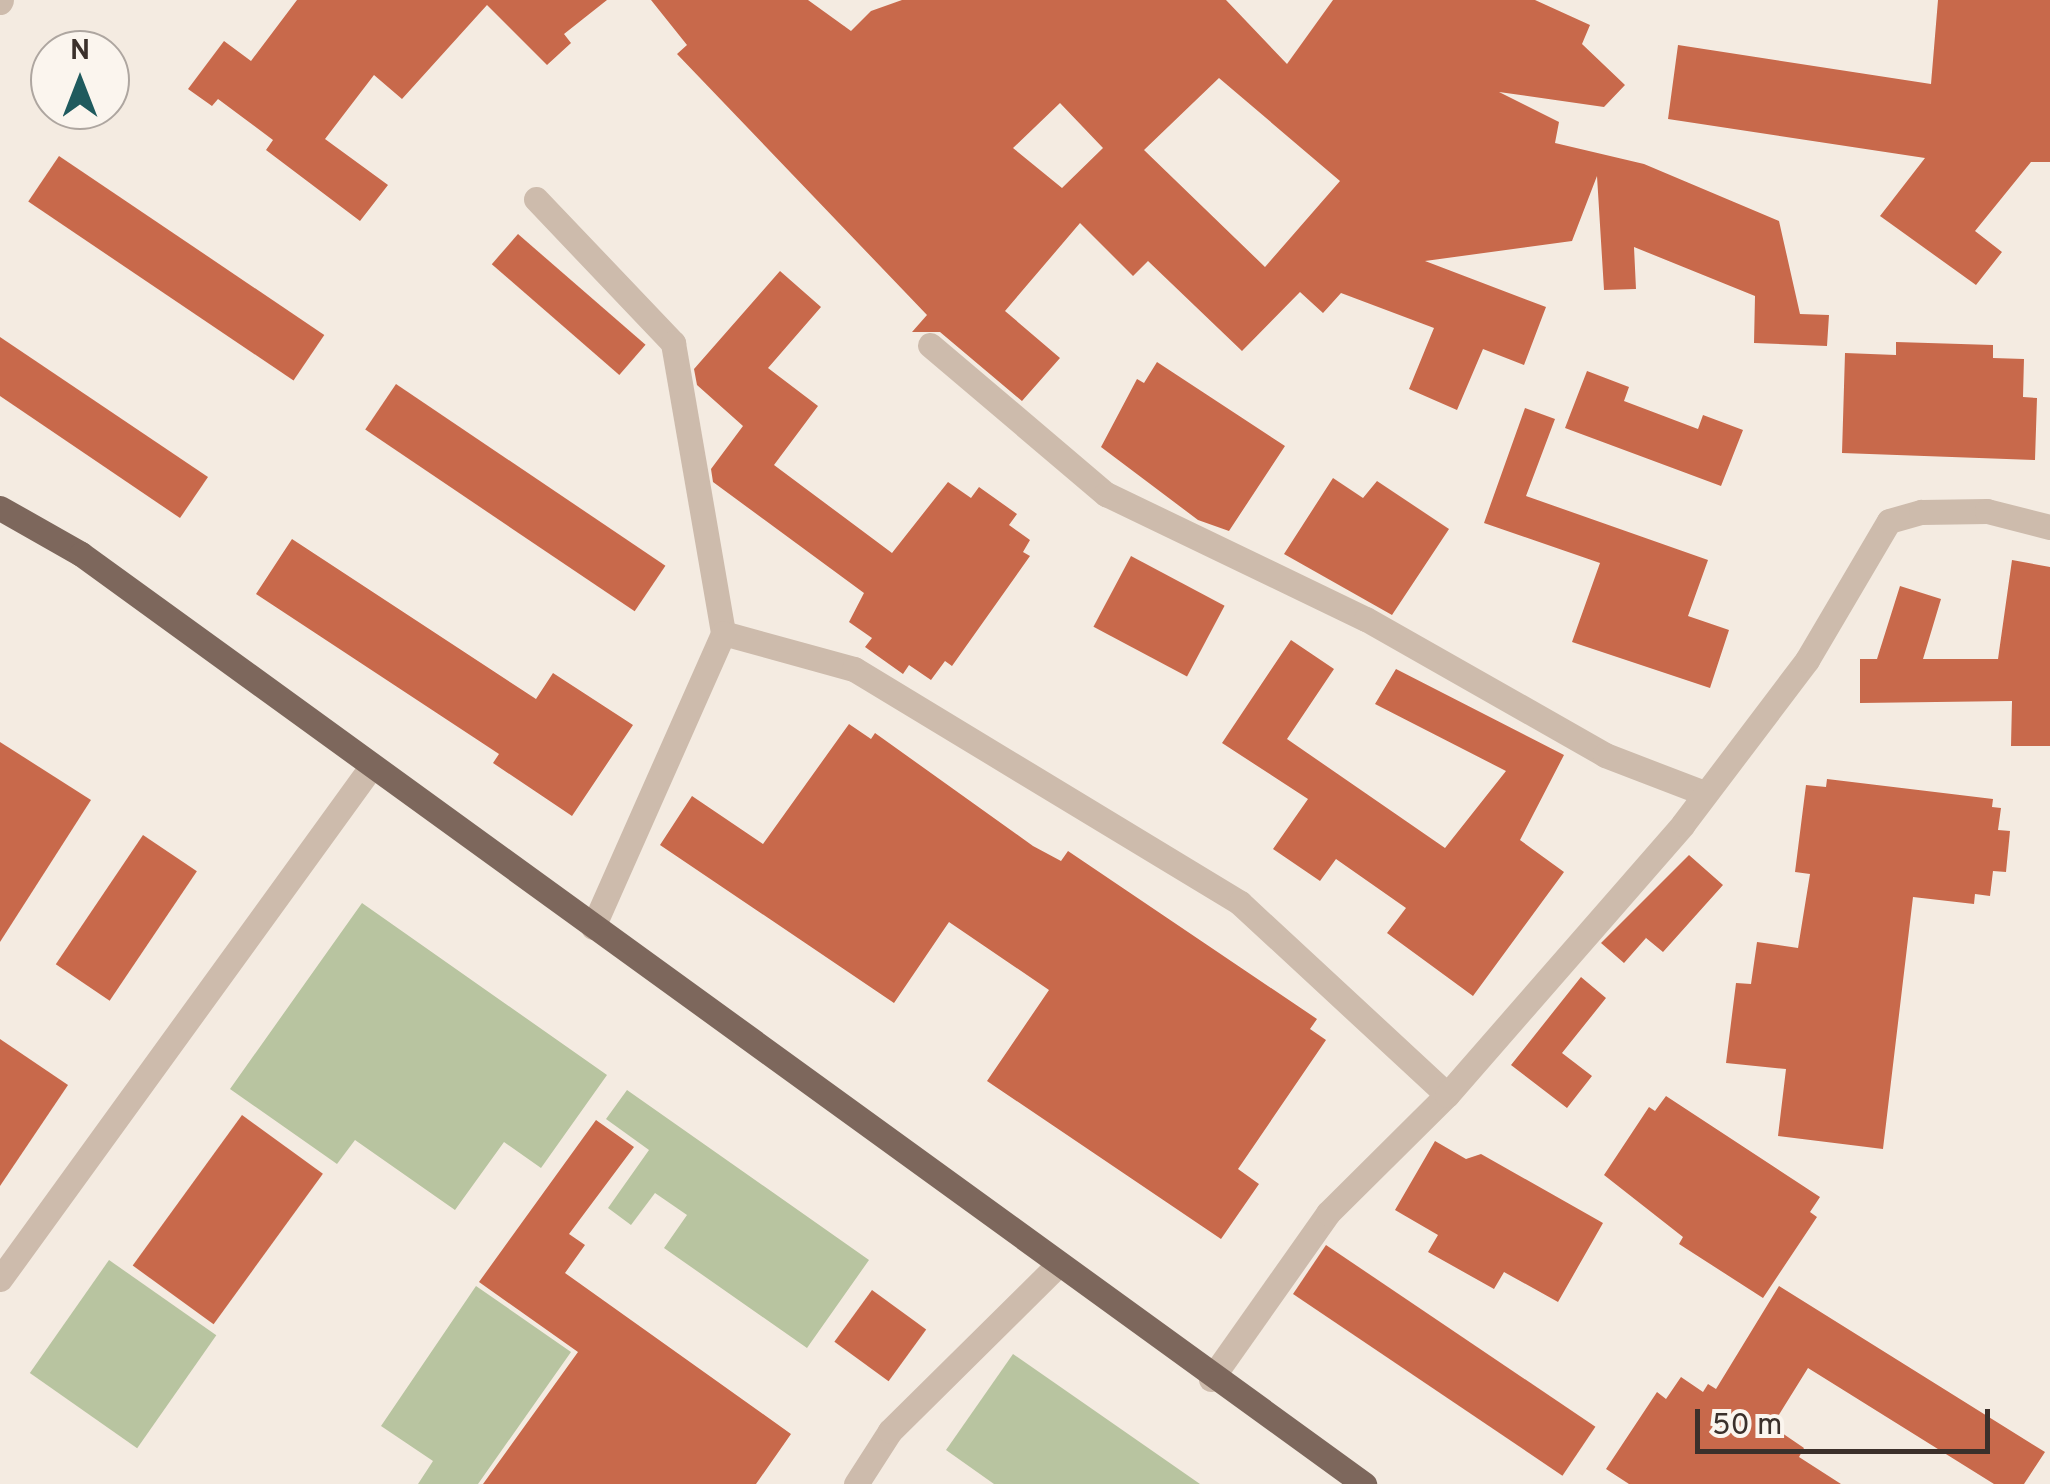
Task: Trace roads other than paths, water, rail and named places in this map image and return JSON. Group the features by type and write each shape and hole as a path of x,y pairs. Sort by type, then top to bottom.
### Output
{"main road":[{"path":"0,508 81,554 1056,1267 1364,1484"}],"street":[{"path":"536,199 673,344 722,633 593,928"},
{"path":"930,346 1106,494 1366,619 1605,755 1704,794"},
{"path":"1211,1379 1328,1213 1447,1095 1704,794 1807,660 1889,522 1921,512 1987,511 2050,527"},
{"path":"722,633 854,668 1240,903 1447,1095"},
{"path":"0,1279 371,767"},
{"path":"856,1484 890,1431 1056,1267"}]}
